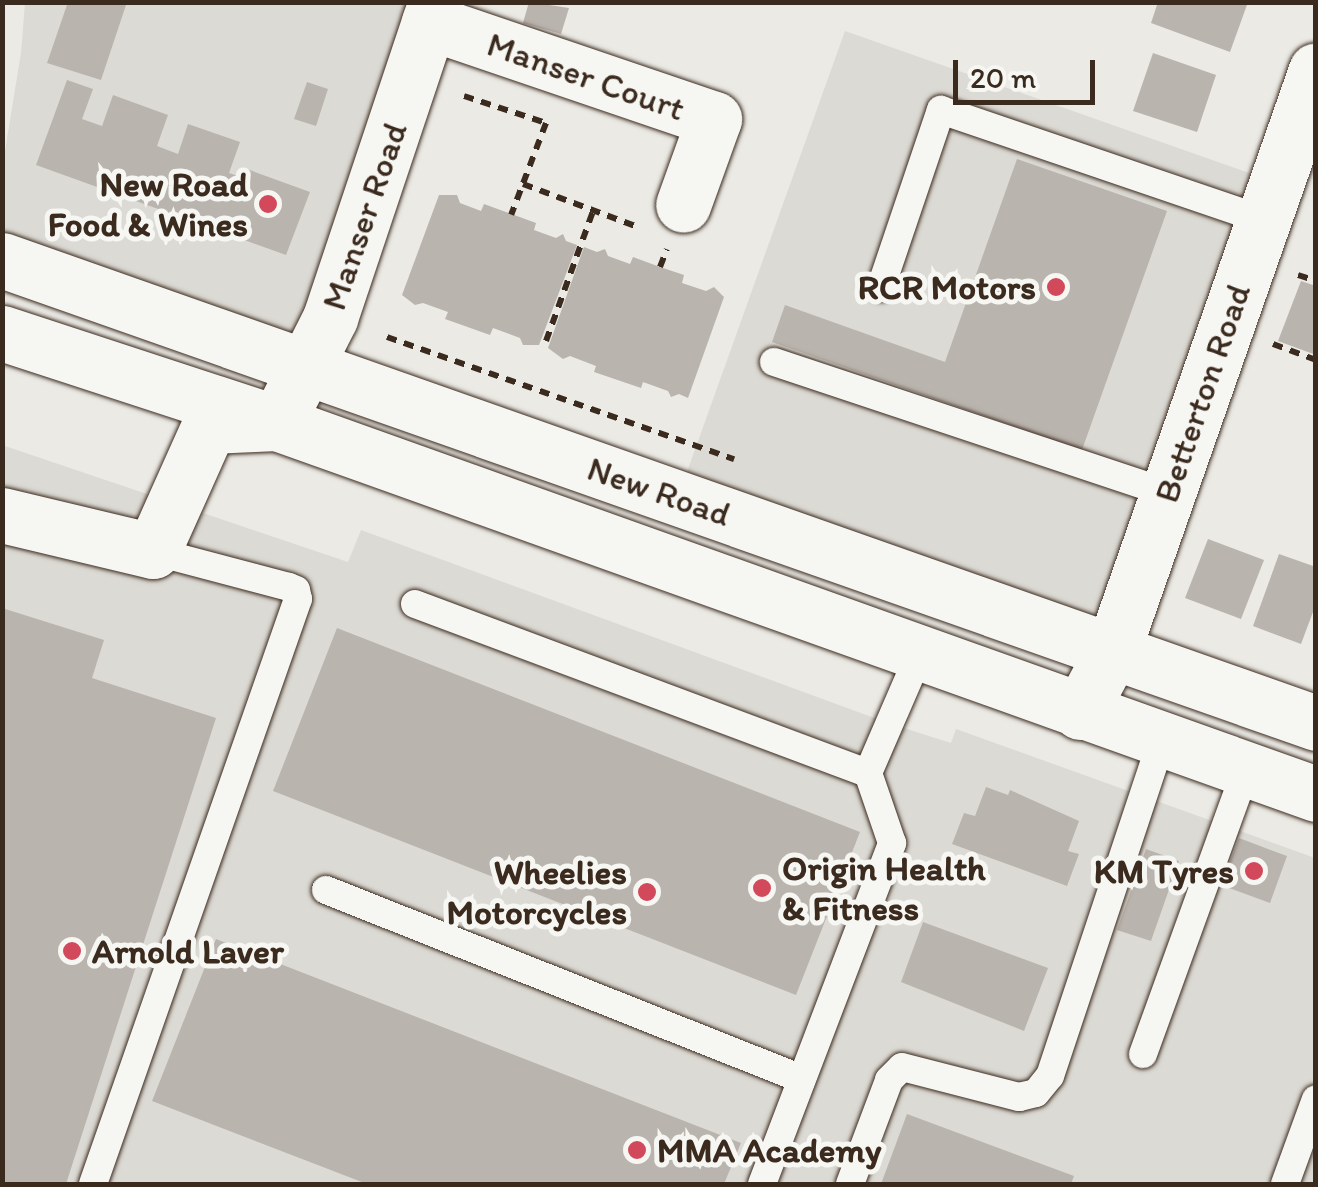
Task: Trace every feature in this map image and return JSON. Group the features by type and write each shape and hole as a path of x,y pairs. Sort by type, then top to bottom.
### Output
{"main road":[{"name":"Manser Court","path":"433,12 714,119 669,219"},
{"name":"Manser Road","path":"277,423 330,318 433,12"},
{"name":"Betterton Road","path":"1080,712 1113,650 1316,70"},
{"name":"New Road","path":"2,260 1316,723"},
{"name":"New Road","path":"2,332 277,423 1316,794"},
{"path":"2,515 154,551 208,426 277,423"}],"lane":[{"path":"881,286 941,110 1264,220"},
{"path":"774,362 1167,494"},
{"path":"93,1184 298,599 296,590 289,587 154,551"},
{"path":"414,604 868,773"},
{"path":"762,1184 892,843 868,773 919,654"},
{"path":"850,1184 889,1080 902,1067 1019,1097 1036,1093 1050,1076 1162,740"},
{"path":"1143,1054 1246,769"},
{"path":"326,890 802,1079"},
{"path":"1284,1184 1316,1099"}],"path":[{"path":"464,96 546,123 511,214"},
{"path":"522,184 593,211 669,219"},
{"path":"546,341 593,211"}],"shaded area":[{"path":"25,3 436,3 305,366 3,260 3,163"},
{"path":"845,31 1278,183 1113,650 678,497"},
{"path":"2,445 348,562 361,530 888,723 951,743 956,729 1315,858 1315,1184 3,1184"}],"building":[{"path":"68,2 127,2 101,80 47,63"},
{"path":"529,2 569,8 561,34 523,23"},
{"path":"1158,2 1248,2 1230,52 1151,23"},
{"path":"1153,53 1216,75 1197,132 1133,111"},
{"path":"67,80 93,89 82,119 102,126 113,95 168,115 157,146 178,154 188,124 240,142 229,173 241,177 244,168 310,192 286,255 36,165"},
{"path":"307,82 328,89 316,126 294,119"},
{"name":"RCR Motors","path":"1017,159 1167,211 1082,450 772,342 785,305 945,362"},
{"path":"439,195 457,195 460,203 481,211 484,204 536,223 534,230 556,238 563,234 566,241 577,245 539,345 523,345 520,338 493,328 490,335 445,319 448,312 423,303 415,305 402,295"},
{"path":"584,247 597,252 605,249 608,256 630,264 633,257 684,275 682,283 706,291 714,287 724,297 688,398 679,394 671,397 668,391 643,382 641,388 594,372 596,366 570,356 563,359 548,348"},
{"path":"1301,281 1316,286 1316,355 1278,341"},
{"path":"1208,539 1264,560 1241,619 1185,598"},
{"path":"1279,554 1316,567 1316,604 1301,644 1253,626"},
{"name":"Arnold Laver","path":"2,608 104,640 92,678 216,718 66,1184 2,1184"},
{"path":"337,628 860,832 796,995 273,791"},
{"path":"986,787 1008,795 1010,790 1079,821 1068,851 1079,854 1067,886 952,844 964,813 975,816"},
{"name":"KM Tyres","path":"1239,838 1287,856 1270,903 1221,885"},
{"path":"1146,849 1179,861 1151,941 1117,930"},
{"path":"923,922 1048,968 1024,1031 901,982"},
{"path":"216,939 741,1143 724,1184 367,1184 152,1101"},
{"path":"907,1114 1074,1176 1071,1184 881,1184"}],"place":[{"name":"New Road Food & Wines","path":"268,204"},
{"name":"RCR Motors","path":"1056,287"},
{"name":"KM Tyres","path":"1254,871"},
{"name":"Origin Health & Fitness","path":"762,888"},
{"name":"Wheelies Motorcycles","path":"647,892"},
{"name":"Arnold Laver","path":"72,951"},
{"name":"MMA Academy","path":"637,1150"}]}
